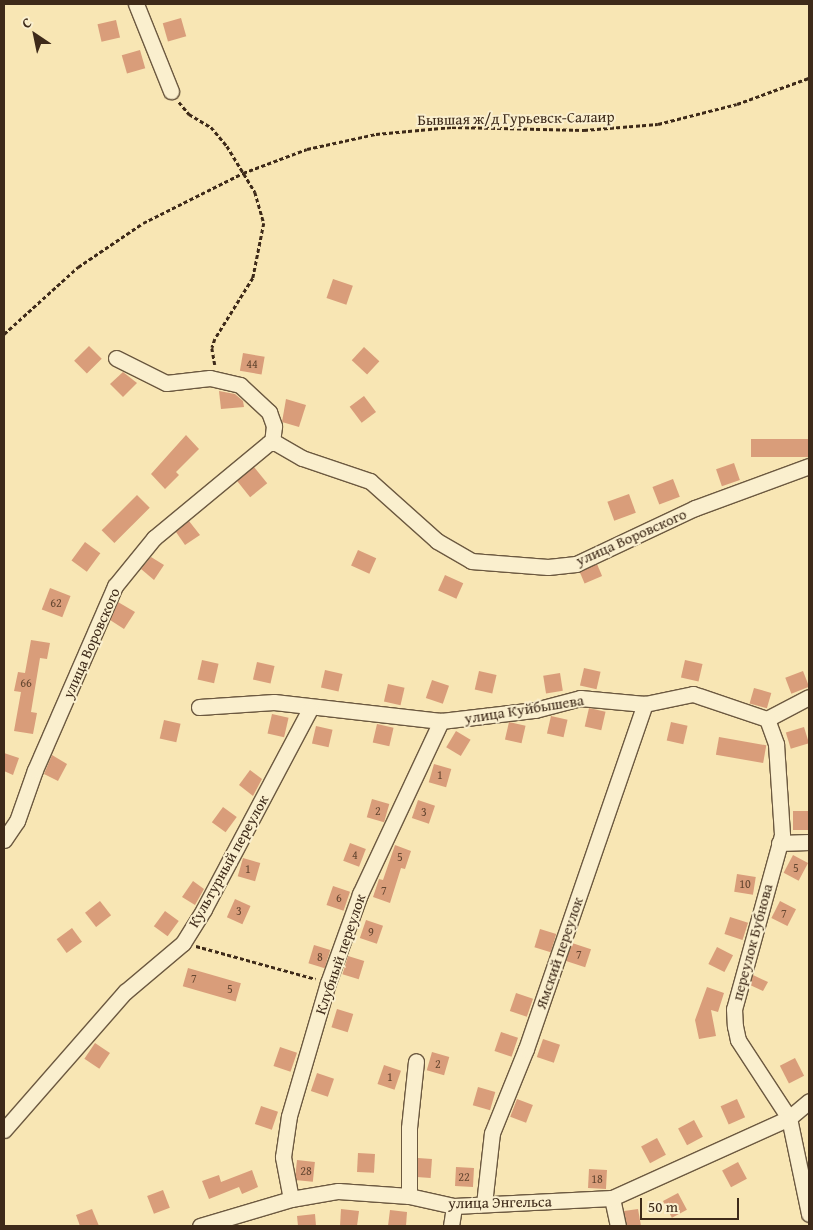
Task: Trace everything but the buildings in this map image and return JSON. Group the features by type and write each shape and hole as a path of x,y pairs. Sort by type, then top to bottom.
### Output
{"street":[{"path":"136,4 170,91"},
{"path":"116,358 166,383 219,379 240,385 269,412 274,426 272,443"},
{"name":"улица Воровского","path":"4,840 18,821 35,770 115,586 154,538 272,443 302,458 370,481 445,546 472,561 548,567 576,564 695,508 809,466"},
{"name":"улица Куйбышева","path":"199,707 274,702 310,709 441,721 535,710 580,698 645,704 693,694 767,719"},
{"path":"767,719 809,697"},
{"name":"Ямский переулок","path":"484,1204 492,1133 528,1042 645,704"},
{"name":"Культурный переулок","path":"4,1130 125,992 183,943 204,909 310,709"},
{"name":"переулок Бубнова","path":"767,719 776,744 782,834 734,1010 738,1040 789,1118"},
{"name":"Клубный переулок","path":"291,1200 283,1158 289,1116 328,983 360,894 441,721"},
{"path":"780,843 809,842"},
{"path":"409,1196 409,1128 416,1061"},
{"name":"улица Энгельса","path":"200,1226 291,1200 338,1191 409,1196 454,1206 612,1198 789,1118 809,1102"},
{"path":"789,1118 809,1214"},
{"path":"612,1198 618,1226"},
{"path":"451,1226 454,1206"}],"path":[{"name":"Бывшая ж/д Гурьевск-Салаир","path":"4,334 36,302 106,246 143,223 243,173 307,149 376,134 452,126 584,130 658,124 737,104 809,78"},
{"path":"170,91 189,114 219,136 255,192 262,213 262,243 253,278 220,327 212,348 219,379"},
{"path":"183,943 328,983"}]}
